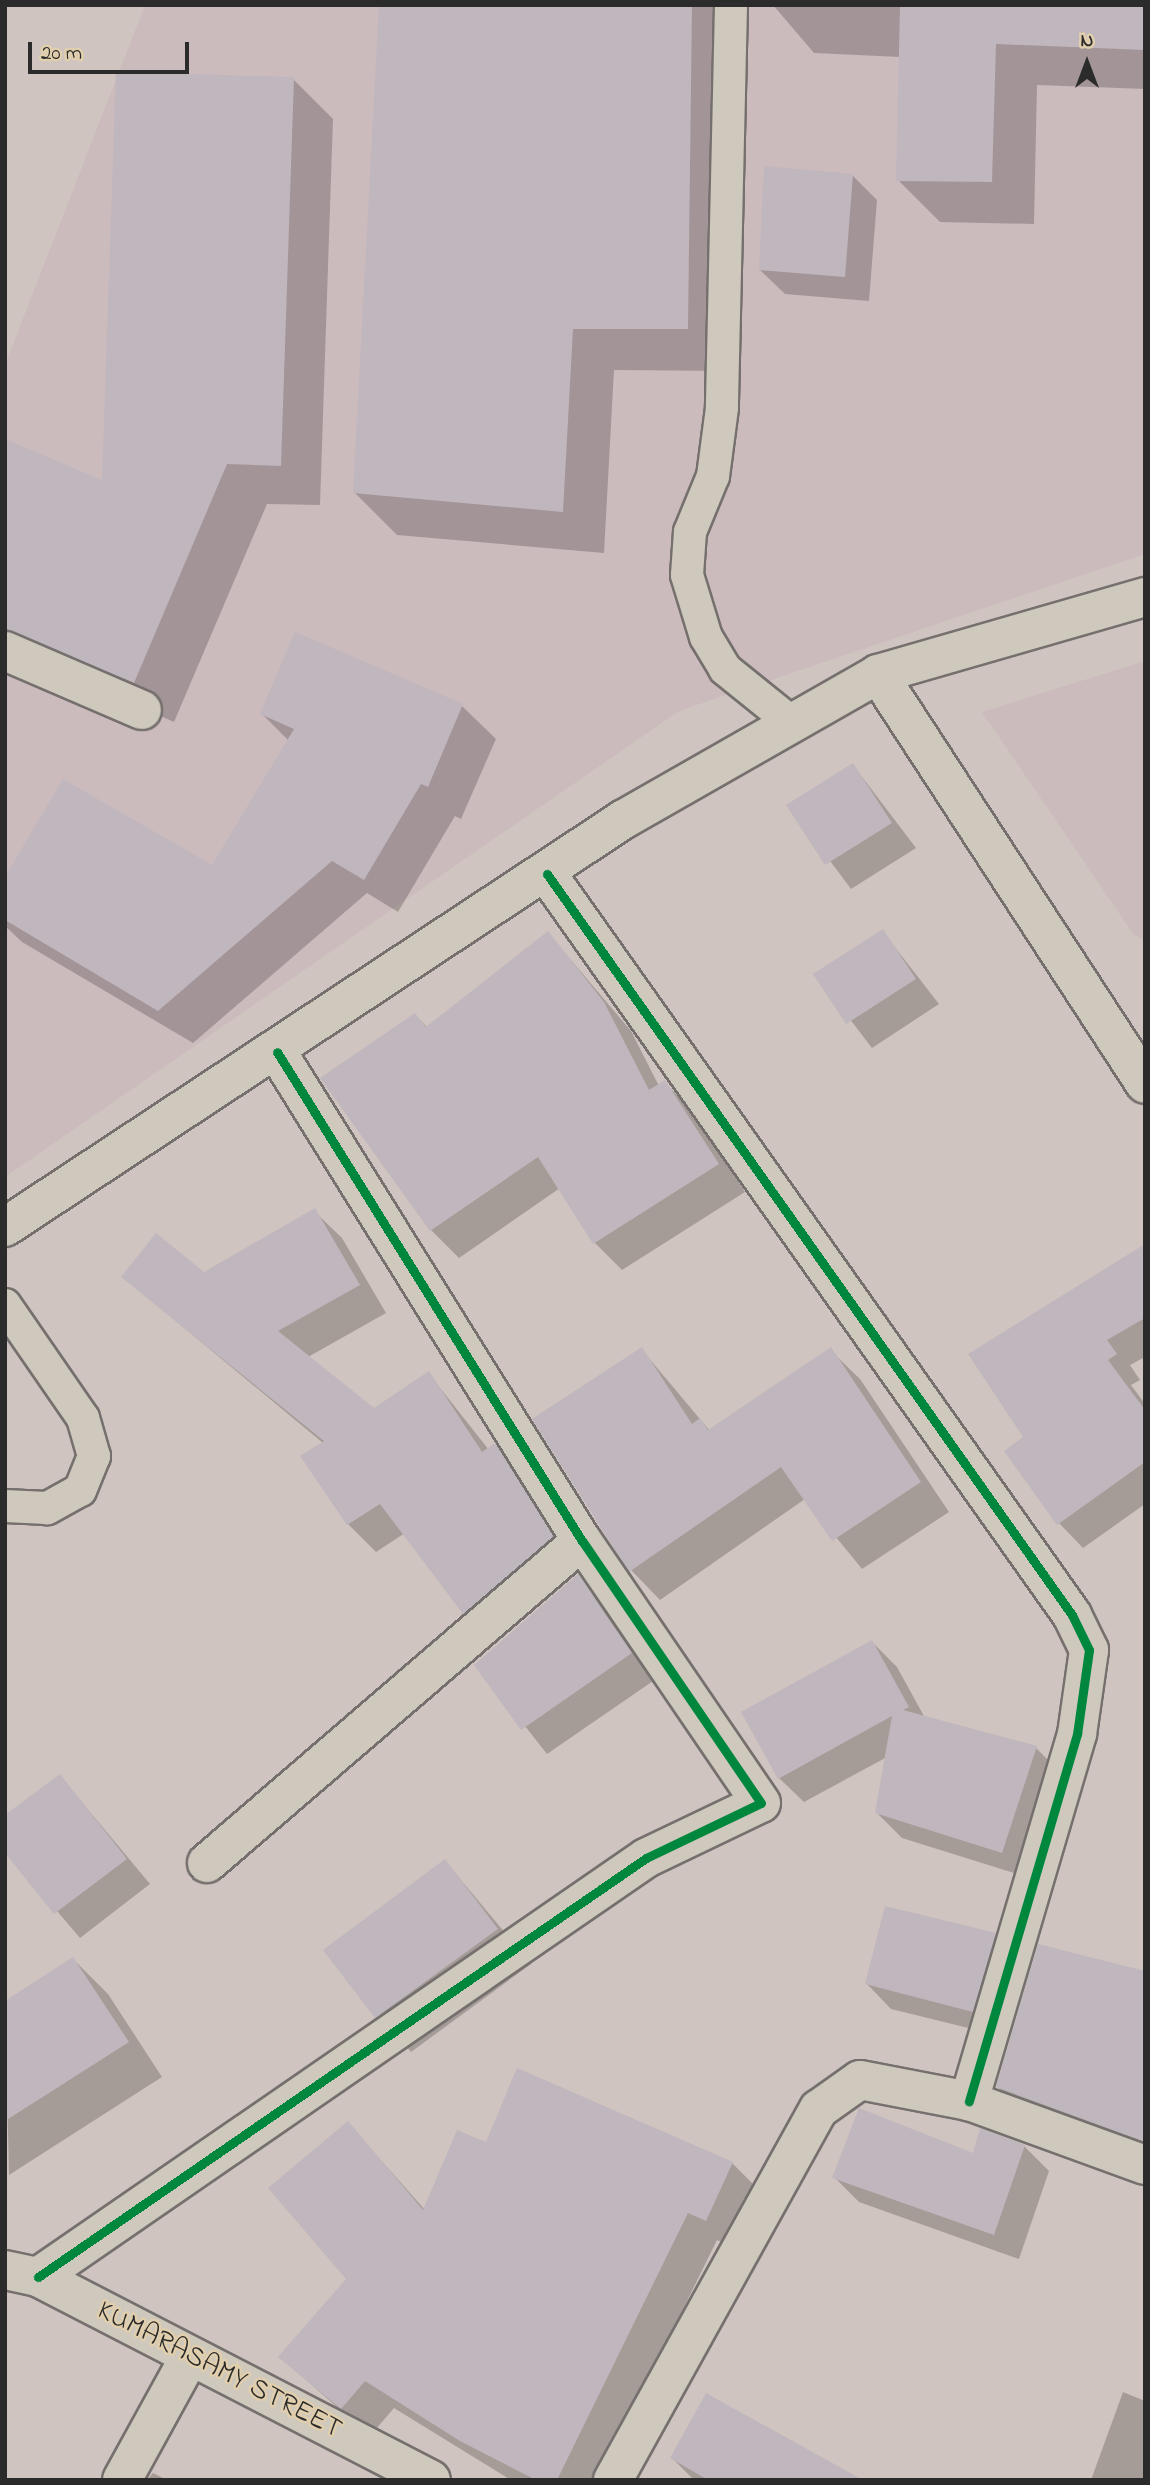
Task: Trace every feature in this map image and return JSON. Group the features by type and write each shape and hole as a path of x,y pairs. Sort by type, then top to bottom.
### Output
{"street":[{"path":"5,1227 547,874 624,818 878,674 1145,597"},
{"path":"5,651 142,710"},
{"path":"878,674 1145,1084"},
{"path":"547,874 1072,1615 1089,1650 1077,1734 969,2101"},
{"path":"22,2274 646,1858 761,1803 582,1541 277,1052"},
{"path":"207,1863 582,1541"},
{"path":"613,2480 819,2109 860,2080 969,2101 1145,2165"},
{"name":"KUMARASAMY STREET","path":"22,2274 431,2480"},
{"path":"122,2480 190,2358"}],"lane":[{"path":"731,5 722,408 713,476 690,532 687,575 706,637 725,669 792,723"},
{"path":"5,1305 83,1418 94,1455 80,1490 47,1508 5,1506"},
{"path":"5,1318 5,1339"}],"shaded area":[{"path":"145,5 1145,5 1145,554 679,711 5,1177 5,365"},
{"path":"1145,661 1145,940 1134,935 982,712"}],"building":[{"path":"379,5 692,5 688,329 573,329 563,512 353,493"},
{"path":"900,5 1145,5 1145,50 996,44 992,182 896,181"},
{"path":"116,72 294,77 281,466 227,464 134,683 5,630 5,439 102,480"},
{"path":"764,166 853,174 845,277 759,270"},
{"path":"295,632 463,704 428,787 421,784 364,880 332,861 158,1011 5,920 5,877 63,779 212,865 294,729 260,714"},
{"path":"853,763 892,823 825,865 786,805"},
{"path":"883,929 916,979 846,1024 813,974"},
{"path":"548,931 604,1002 649,1090 665,1080 719,1164 593,1244 538,1157 430,1231 320,1078 415,1013 426,1027"},
{"path":"315,1208 360,1285 278,1331 374,1408 429,1371 482,1452 495,1443 554,1537 463,1614 380,1504 347,1525 300,1456 324,1441 121,1277 156,1233 204,1272"},
{"path":"1145,1244 1145,1318 1107,1340 1117,1354 1108,1360 1145,1410 1145,1462 1057,1525 1004,1451 1023,1437 968,1354"},
{"path":"642,1347 692,1424 700,1418 708,1430 831,1347 921,1482 832,1541 781,1467 629,1572 532,1419"},
{"path":"578,1574 632,1653 521,1730 474,1665"},
{"path":"872,1640 909,1707 903,1710 1037,1746 1002,1853 875,1813 892,1716 778,1779 741,1712"},
{"path":"60,1774 127,1859 54,1914 5,1853 5,1815"},
{"path":"445,1859 498,1929 375,2018 323,1950"},
{"path":"885,1906 996,1933 973,2012 865,1984"},
{"path":"1038,1944 1145,1971 1145,2142 996,2087"},
{"path":"73,1957 129,2042 5,2121 5,2001"},
{"path":"517,2068 733,2162 706,2221 688,2213 557,2480 536,2480 460,2441 365,2381 341,2409 278,2357 346,2279 268,2188 348,2121 423,2210 457,2130 486,2142"},
{"path":"859,2108 973,2153 980,2128 1025,2145 994,2235 832,2178"},
{"path":"706,2393 863,2480 708,2480 670,2458"}],"cycle path":[{"path":"547,874 1072,1615 1089,1650 1077,1734 969,2101"},
{"path":"38,2277 646,1858 761,1803 582,1541 277,1052"}]}
